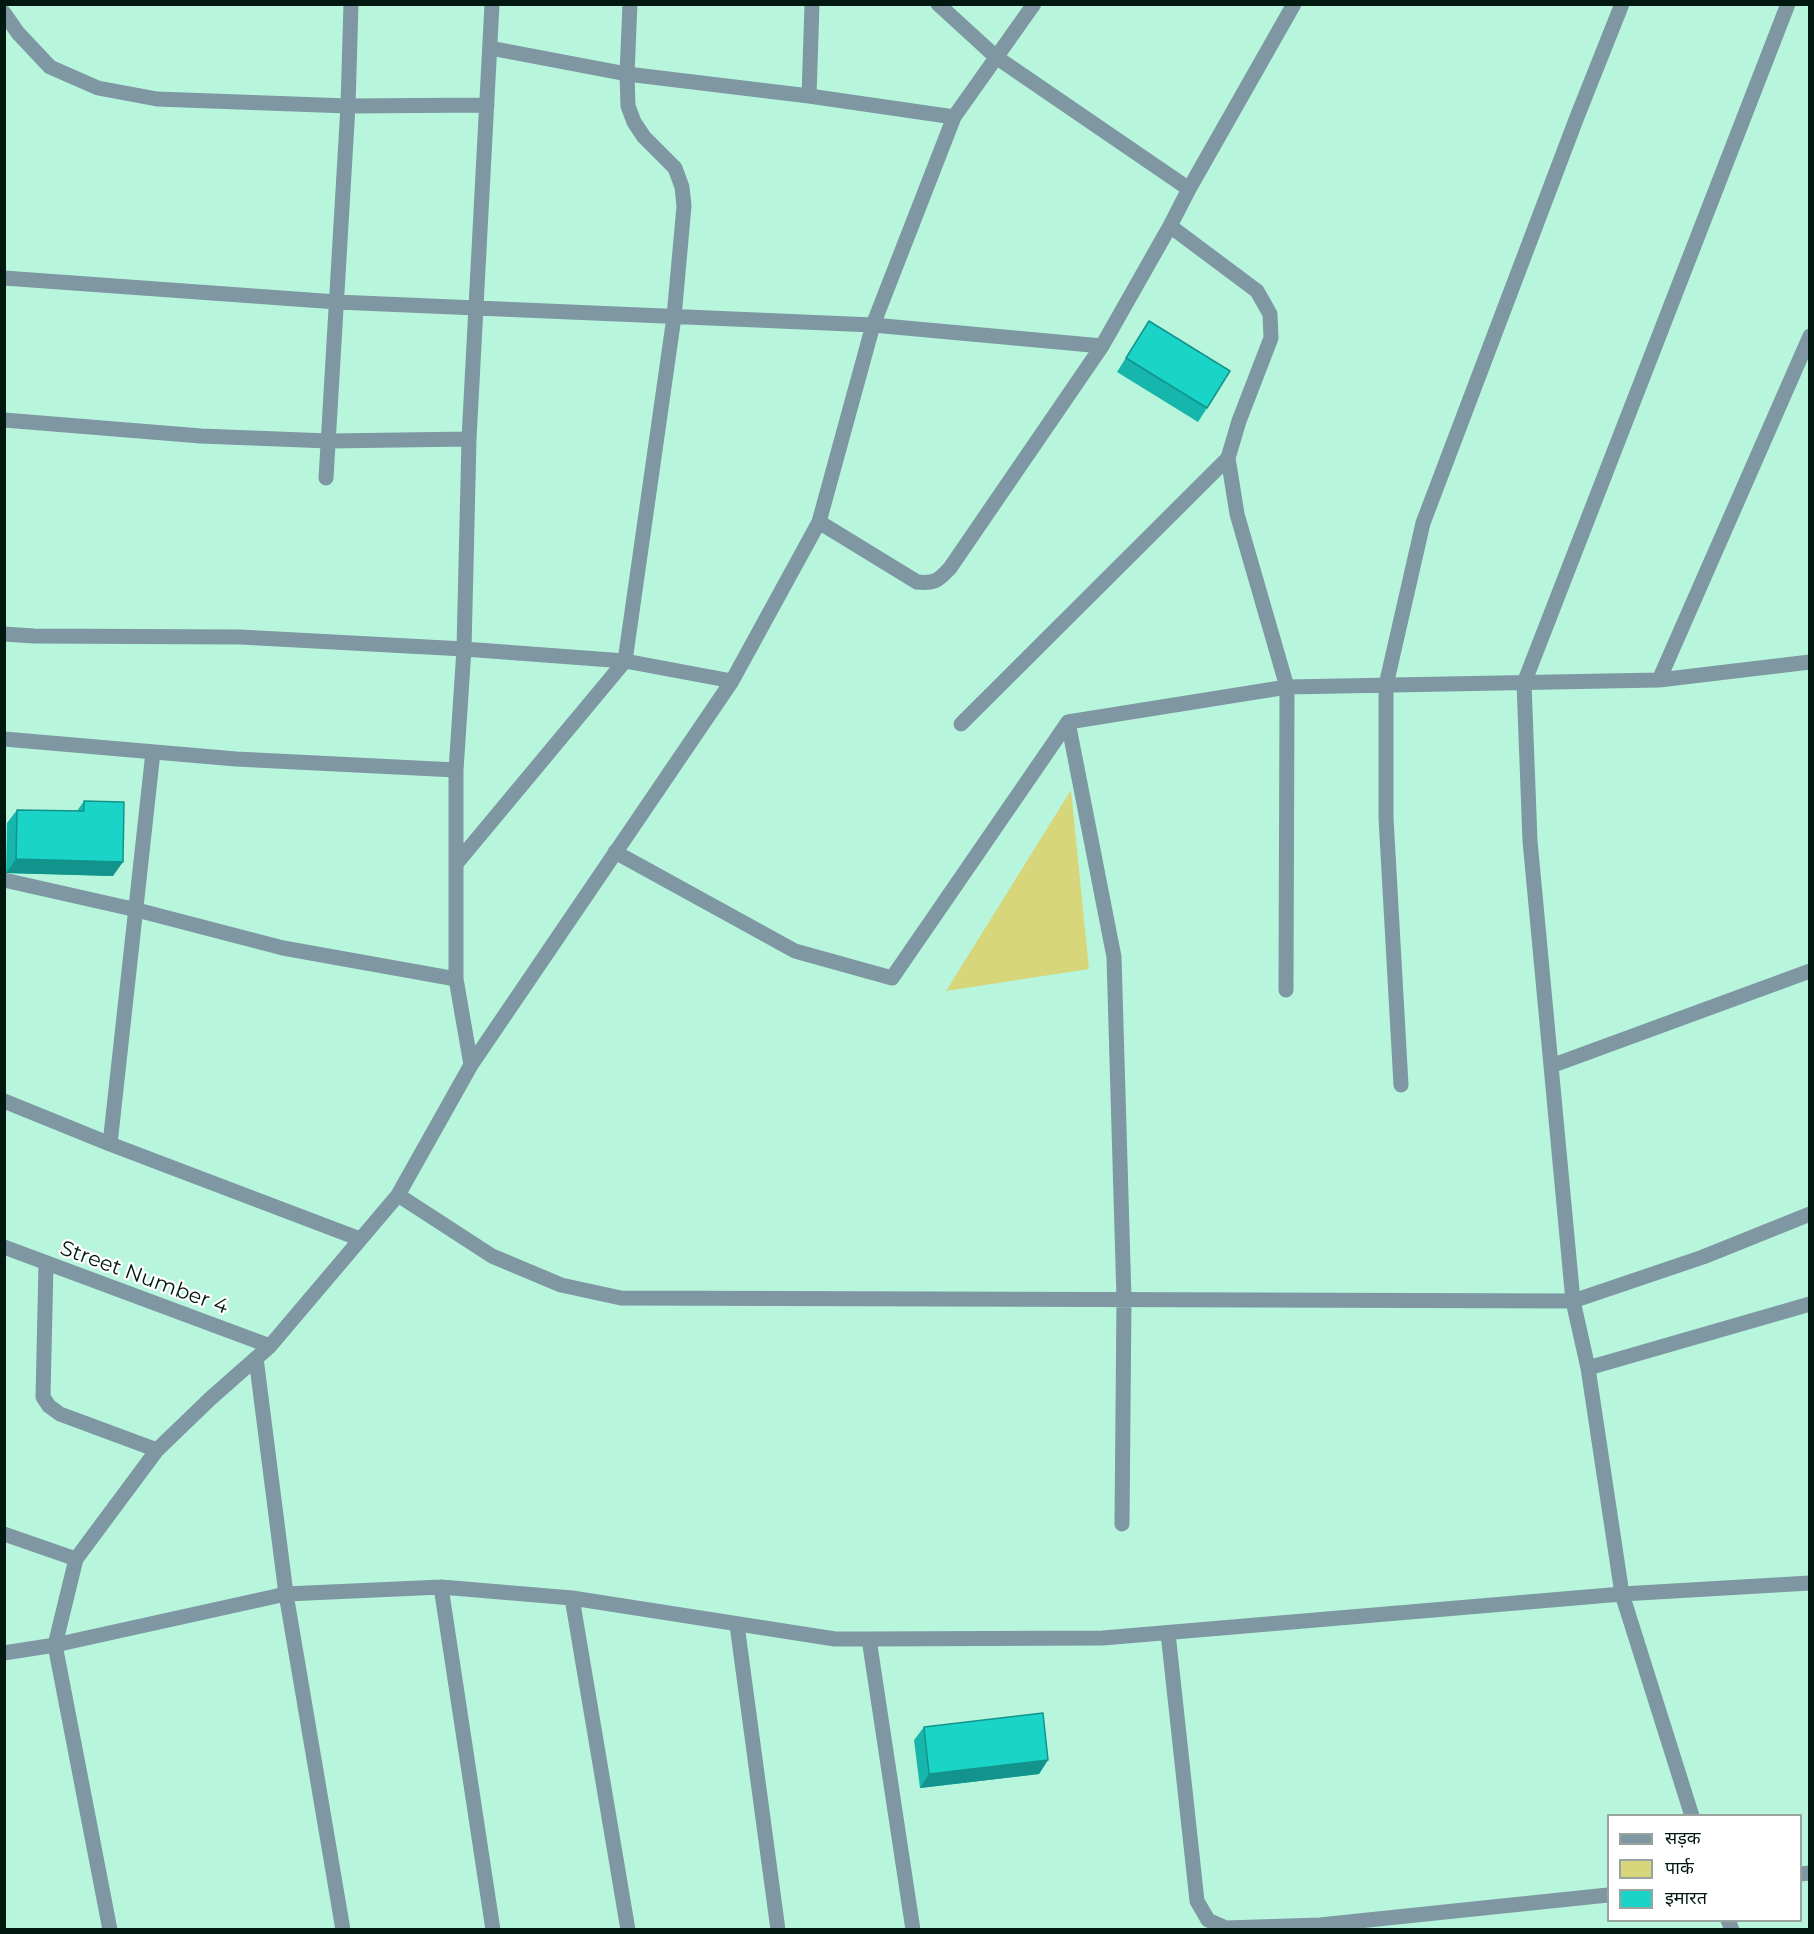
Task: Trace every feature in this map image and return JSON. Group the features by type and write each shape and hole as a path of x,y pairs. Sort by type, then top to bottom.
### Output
{"street":[{"path":"326,478 348,106 351,4"},
{"path":"471,1065 456,979 456,770 464,648 469,439 492,4"},
{"path":"456,864 625,661 674,317 684,206 682,187 675,168 644,137 634,122 628,106 630,4"},
{"path":"809,96 812,4"},
{"path":"938,4 996,57 1189,189"},
{"path":"110,1929 55,1645 76,1559 157,1450 211,1398 270,1347 398,1195 471,1065 732,681 819,522 873,325 954,117 1034,4"},
{"path":"819,522 917,582 929,583 940,579 950,568 1102,346 1294,4"},
{"path":"1401,1085 1386,818 1386,685 1423,523 1622,4"},
{"path":"1692,1814 1622,1594 1588,1368 1573,1301 1530,841 1524,683 1788,4"},
{"path":"4,13 18,33 51,67 98,88 157,99 348,106 488,105"},
{"path":"490,48 627,74 809,96 954,117"},
{"path":"1170,226 1257,291 1270,314 1271,338 1239,421 1228,458 1238,514 1287,687 1286,990"},
{"path":"4,278 337,302 873,325 1102,346"},
{"path":"1659,680 1809,336"},
{"path":"4,420 201,436 329,441 469,439"},
{"path":"961,724 1228,458"},
{"path":"4,634 240,637 464,648 625,661 732,681"},
{"path":"615,852 795,951 892,978 1068,722 1287,687 1659,680 1809,662"},
{"path":"1068,722 1114,957 1124,1299 1122,1524"},
{"path":"4,739 236,759 456,770"},
{"path":"110,1144 153,752"},
{"path":"4,880 136,910 284,948 456,979"},
{"path":"1551,1066 1809,971"},
{"path":"4,1101 360,1239"},
{"path":"398,1195 492,1256 561,1285 621,1298 1573,1301 1703,1257 1809,1214"},
{"name":"Street Number 4","path":"4,1247 270,1347"},
{"path":"46,1264 42,1397 60,1414 157,1450"},
{"path":"1588,1368 1809,1304"},
{"path":"256,1359 286,1594 343,1929"},
{"path":"4,1534 76,1559"},
{"path":"4,1653 55,1645 286,1594 441,1587 572,1598 835,1639 869,1639 1103,1638 1622,1594 1809,1583"},
{"path":"441,1587 493,1929"},
{"path":"572,1598 628,1929"},
{"path":"737,1625 778,1929"},
{"path":"1168,1633 1197,1901 1208,1920 1226,1928 1297,1928 1607,1895"},
{"path":"869,1639 913,1929"}],"green space":[{"path":"1071,790 1089,969 946,991"}],"building":[{"path":"1149,321 1230,371 1207,408 1126,358"},
{"path":"84,801 124,802 123,862 16,859 17,810 84,811"},
{"path":"1043,1713 1048,1760 929,1774 924,1727"}]}
